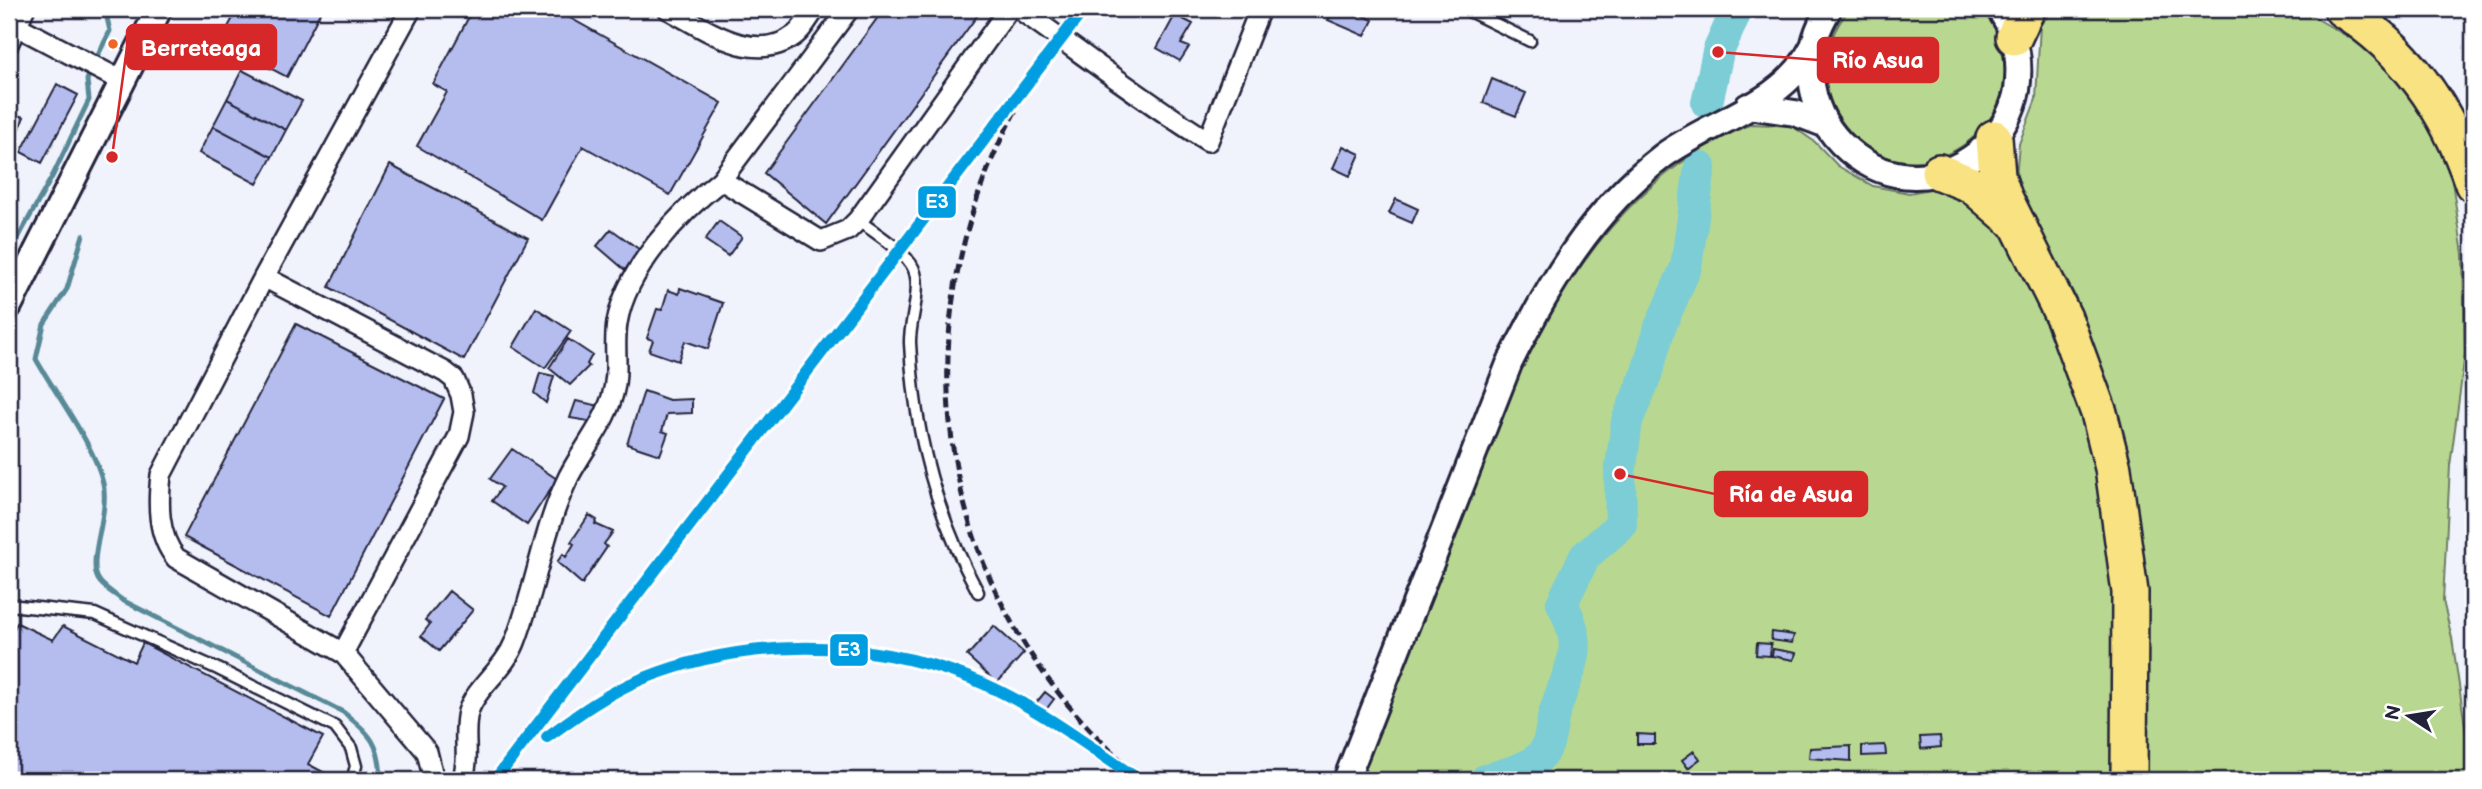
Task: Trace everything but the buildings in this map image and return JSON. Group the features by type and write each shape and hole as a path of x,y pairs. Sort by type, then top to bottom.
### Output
{"highway":[{"path":"2342,9 2391,47 2442,110 2459,144 2473,184"},
{"path":"1994,138 1997,176 2013,220 2064,318 2099,413 2113,468 2130,592 2129,780"},
{"path":"1939,172 1972,185 2013,220"}],"street":[{"path":"9,48 14,24 27,9"},
{"path":"9,306 159,9"},
{"path":"411,9 264,277 162,475 158,499 168,548 176,558 343,653 427,752 434,780"},
{"path":"667,9 734,43 764,47 795,35 815,9"},
{"path":"462,780 468,751 468,712 484,686 504,666 515,642 539,554 570,475 598,430 612,399 618,359 617,325 625,291 688,206 721,180 849,9"},
{"path":"721,180 821,241 848,230 858,220 1009,9"},
{"path":"1019,9 1121,85 1209,141 1260,9"},
{"path":"1346,780 1509,365 1536,309 1592,224 1615,198 1664,156 1748,106 1793,77 1804,66 1829,9"},
{"path":"1812,48 1812,87 1824,124 1854,156 1873,167 1906,174 1939,172 1969,159 1994,138 2015,99 2019,77 2013,18"},
{"path":"14,24 122,81"},
{"path":"1748,106 1795,113 1824,124"},
{"path":"264,277 445,372 454,379 461,395 464,412 452,453 343,653"}],"lane":[{"path":"1465,9 1530,41"},
{"path":"858,220 912,265 916,286 910,328 913,394 917,416 936,495 957,555 978,592"},
{"path":"9,605 94,614 218,668 335,727 351,748 356,766 352,780"}],"green space":[{"path":"1850,9 1981,9 1996,31 2005,64 2001,95 1988,122 1966,143 1939,157 1910,161 1880,154 1852,134 1833,107 1828,95 1826,77 1829,46 1837,26"},
{"path":"2054,9 2300,9 2362,45 2401,81 2428,118 2450,168 2463,254 2465,354 2450,466 2443,601 2452,638 2473,780 2142,780 2124,443 2096,351 2075,296 2030,214 2016,177 2019,144 2036,99 2040,25"},
{"path":"1752,124 1792,126 1815,142 1838,166 1873,186 1909,193 1936,188 1988,209 2021,260 2061,345 2098,456 2111,542 2115,633 2112,780 1357,780 1406,662 1411,641 1498,418 1534,344 1575,274 1624,213 1683,161"}],"waterway":[{"path":"95,61 110,31 105,9"},
{"path":"1707,103 1718,52 1737,9"},
{"path":"9,254 53,175 89,100 87,80 91,70"},
{"path":"1485,780 1531,763 1543,753 1548,744 1555,711 1574,658 1574,634 1562,603 1585,556 1621,525 1620,474 1627,421 1646,375 1660,327 1686,267 1700,167"},
{"path":"83,235 67,289 44,324 36,359 92,452 103,483 104,509 95,560 98,579 122,600 343,712 361,727 376,748 381,780"},
{"path":"1529,766 1546,780"}],"railway":[{"path":"1055,47 1001,139 966,235 949,334 951,432 971,528 1010,620 1068,705 1144,780"}],"transit line":[{"name":"E3","path":"495,780 1084,9"},
{"name":"E3","path":"547,737 617,691 682,665 764,650 848,650 890,655 931,665 993,688 1057,725 1139,780"}],"place":[{"name":"Río Asua","path":"1718,52"},
{"name":"Berreteaga","path":"112,157"},
{"name":"Ría de Asua","path":"1620,474"}]}
